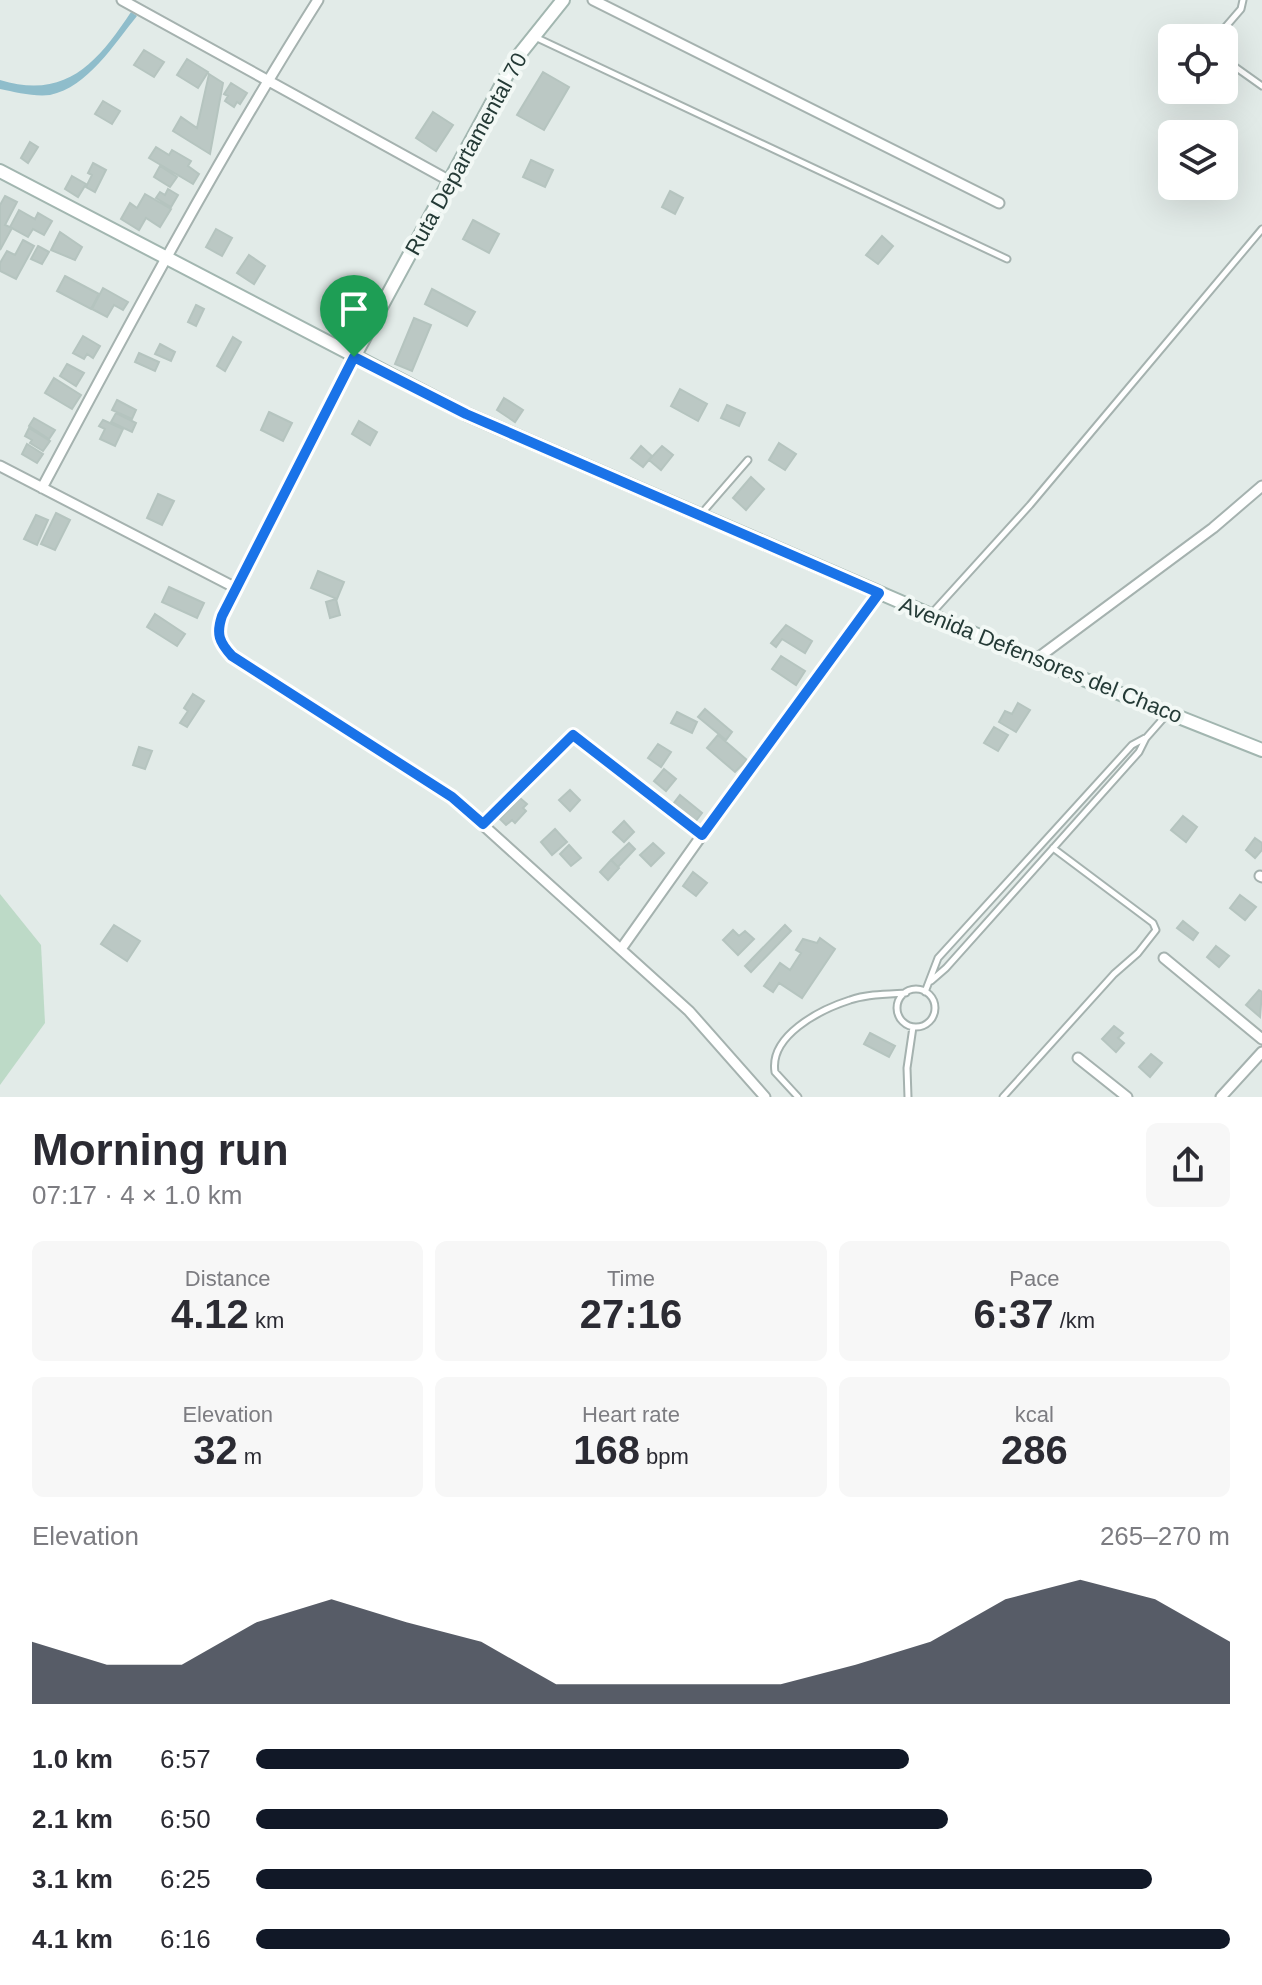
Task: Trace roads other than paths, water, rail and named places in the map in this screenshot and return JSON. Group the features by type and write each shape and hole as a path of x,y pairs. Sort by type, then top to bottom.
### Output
{"main road":[{"name":"Ruta Departamental 70","path":"354,357 515,60 563,0"},
{"name":"Avenida Defensores del Chaco","path":"0,171 466,414 698,517 1035,660 1262,750"}],"street":[{"path":"122,0 450,181"},
{"path":"42,488 166,256 267,81 318,0"},
{"path":"593,0 999,203"},
{"path":"354,357 236,588 217,631 221,645 232,656 452,797 689,1011 765,1097"},
{"path":"0,466 236,588"},
{"path":"1035,660 1213,528 1262,486"},
{"path":"621,949 879,593"},
{"path":"483,824 573,735 702,835"},
{"path":"1164,958 1262,1039"},
{"path":"1221,1097 1262,1052"},
{"path":"1078,1058 1127,1097"}],"lane":[{"path":"1228,24 1241,9 1243,0"},
{"path":"534,37 1007,259"},
{"path":"1238,69 1262,86"},
{"path":"930,615 1030,505 1262,229"},
{"path":"698,517 748,460"},
{"path":"931,981 1139,752 1146,738 1168,713"},
{"path":"925,992 938,958 1132,745 1146,738"},
{"path":"1003,1097 1156,930 1153,923 1053,848"},
{"path":"798,1097 775,1072 776,1051 788,1035 826,1010 852,999 925,992"},
{"path":"906,993 897,1009 902,1021 913,1027 926,1024 934,1014 933,1001 925,992"},
{"path":"908,1097 907,1068 913,1027"}],"water":[{"path":"131,12 137,16 99,63 76,83 50,95 0,89 0,80 44,85 78,73 105,47"}]}
